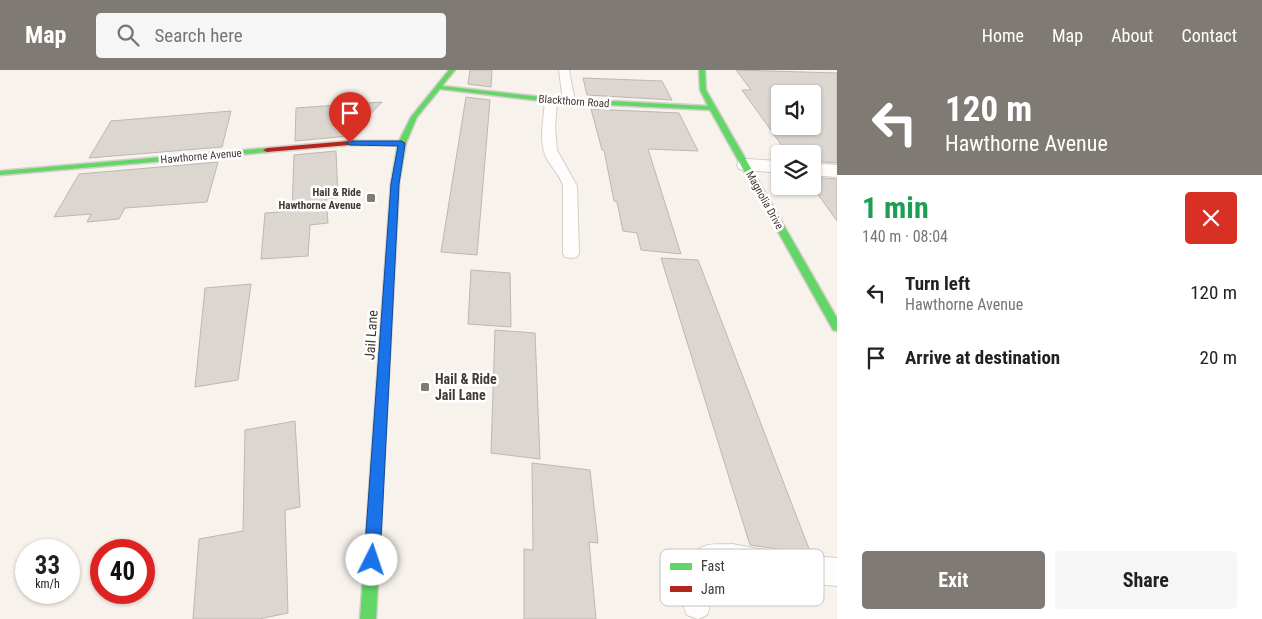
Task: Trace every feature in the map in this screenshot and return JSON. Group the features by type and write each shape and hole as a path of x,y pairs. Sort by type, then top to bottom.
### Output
{"street":[{"name":"Jail Lane","path":"368,619 395,184 402,144 414,116 452,70"},
{"name":"Magnolia Drive","path":"702,70 703,90 712,108 837,327"},
{"name":"Blackthorn Road","path":"437,87 551,100 712,108"},
{"name":"Hawthorne Avenue","path":"0,173 350,143 402,144"},
{"path":"746,165 771,166"},
{"path":"821,170 837,171"}],"lane":[{"path":"564,70 568,101"},
{"path":"551,100 550,147 552,156 568,178 571,253"},
{"path":"824,571 837,572"}],"building":[{"path":"470,70 492,70 491,87 468,84"},
{"path":"736,70 837,73 837,163 821,162 821,145 782,145 774,135 821,135 821,85 771,85 771,130 742,90 751,90"},
{"path":"583,78 662,81 672,100 587,95"},
{"path":"466,97 490,100 477,255 441,252"},
{"path":"382,102 349,136 295,141 296,108"},
{"path":"591,109 679,113 698,151 648,149 681,254 641,250 637,233 623,231 617,202 614,201 604,150 602,150"},
{"path":"231,111 222,147 89,158 111,121"},
{"path":"336,151 338,198 326,199 328,223 310,225 308,256 261,259 265,213 292,211 294,155"},
{"path":"218,162 207,202 125,208 119,219 87,222 91,214 54,217 79,174"},
{"path":"821,178 837,179 837,221 818,195 821,195"},
{"path":"661,258 698,260 809,549 777,549 750,545"},
{"path":"471,270 510,273 511,327 468,324"},
{"path":"251,284 238,380 195,387 205,288"},
{"path":"495,330 535,333 540,459 491,453"},
{"path":"295,421 300,507 285,510 288,613 259,619 193,619 199,539 243,531 245,430"},
{"path":"532,463 590,470 598,543 589,542 596,619 524,619 524,549 533,550"}],"traffic: fast":[{"path":"368,619 395,183 402,143 414,117 452,70"},
{"path":"702,70 703,90 712,108 837,327"},
{"path":"437,87 551,100 712,108"},
{"path":"0,173 267,150"}],"traffic: jam":[{"path":"267,150 349,143 402,143"}],"place":[{"name":"Hail & Ride Hawthorne Avenue","path":"371,198"},
{"name":"Hail & Ride Jail Lane","path":"425,387"}],"route":[{"path":"350,143 402,144 395,184 372,560"}]}
